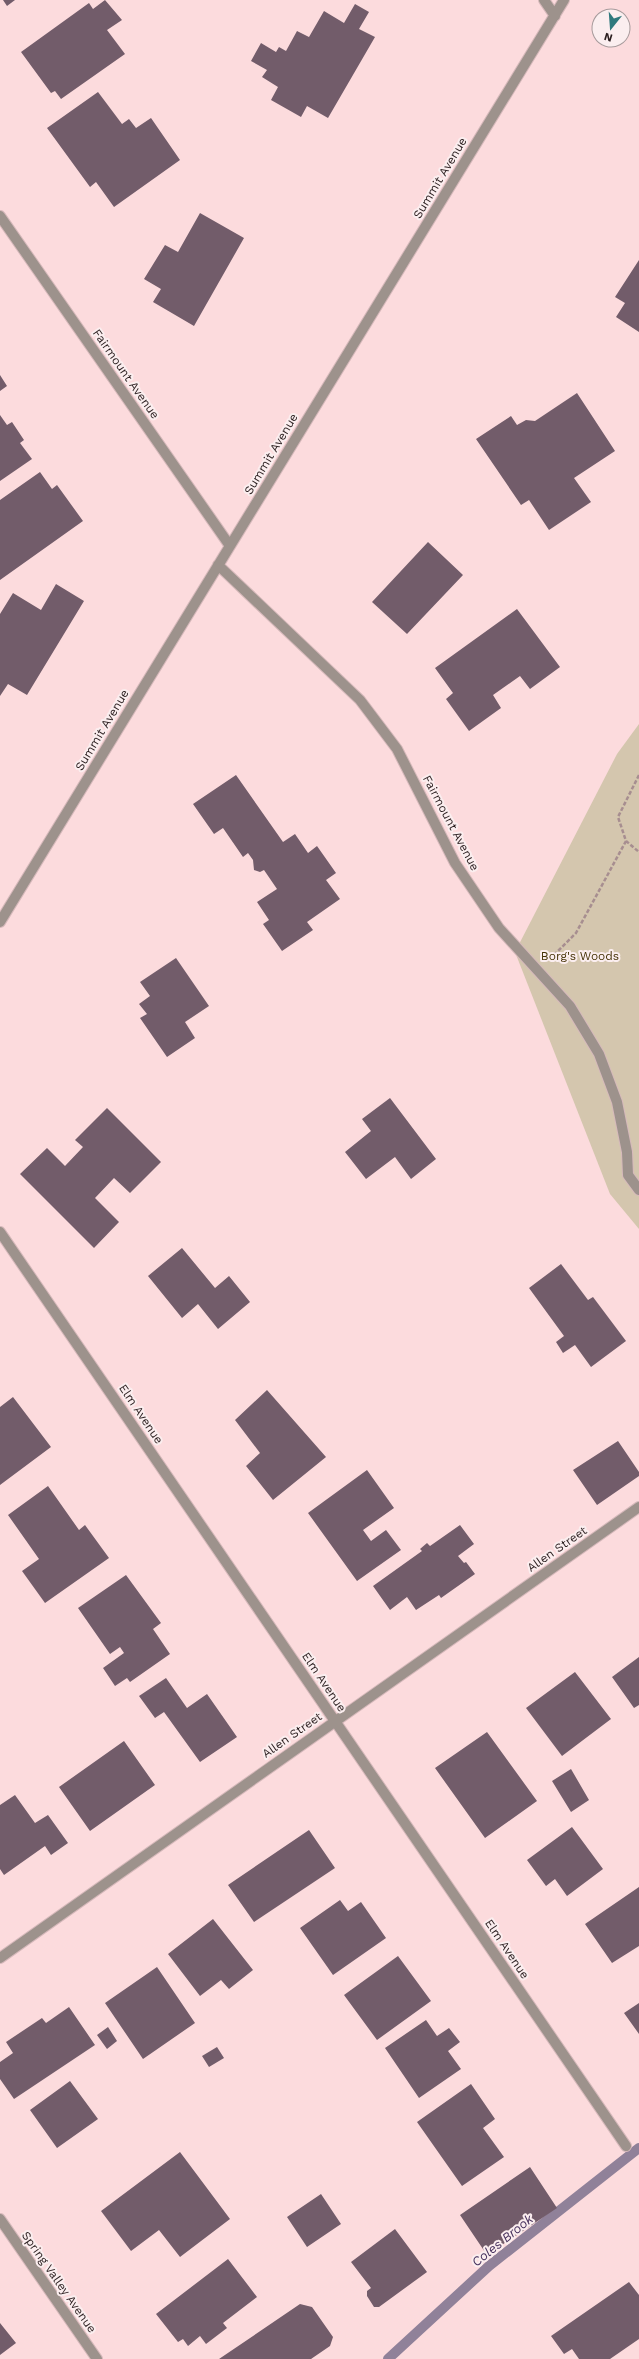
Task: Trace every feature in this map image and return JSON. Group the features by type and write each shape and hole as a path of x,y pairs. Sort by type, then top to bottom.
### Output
{"street":[{"path":"544,0 554,16"},
{"name":"Summit Avenue","path":"0,922 564,0"},
{"name":"Fairmount Avenue","path":"0,216 230,546"},
{"name":"Fairmount Avenue","path":"218,565 360,700 397,749 455,863 499,928 570,1006 599,1054 617,1102 627,1152 628,1175 639,1190"},
{"name":"Elm Avenue","path":"0,1232 626,2146"},
{"name":"Allen Street","path":"0,1958 639,1507"},
{"name":"Spring Valley Avenue","path":"0,2219 97,2359"}],"path":[{"path":"639,775 618,816 626,841 639,852"},
{"path":"538,971 576,933 626,841"}],"green space":[{"name":"Borg's Woods","path":"639,724 639,1229 610,1194 515,952 617,754"}],"building":[{"path":"3,0 15,0 7,6"},
{"path":"105,0 122,20 107,30 125,54 61,99 55,91 51,93 21,52 89,3 93,9"},
{"path":"355,4 369,12 359,29 375,37 328,118 307,106 301,117 271,100 278,87 262,77 267,70 251,61 261,43 276,52 279,47 286,51 297,31 309,37 324,11 344,23"},
{"path":"98,92 122,124 129,119 136,128 151,118 180,160 114,207 96,182 90,187 47,128"},
{"path":"200,213 244,238 194,326 153,302 161,289 144,279 165,245 178,252"},
{"path":"639,260 639,332 616,317 625,303 615,297"},
{"path":"0,375 7,386 0,391"},
{"path":"577,393 615,451 574,478 591,502 549,530 529,500 521,505 476,439 511,416 517,425 526,420 535,421"},
{"path":"0,415 7,425 12,422 24,440 20,443 32,459 0,481"},
{"path":"40,472 52,489 57,485 83,521 0,580 0,500"},
{"path":"428,542 463,575 407,634 372,602"},
{"path":"56,584 84,601 27,695 8,684 0,696 0,614 13,593 41,610"},
{"path":"517,609 560,667 530,689 520,676 493,695 501,708 469,731 446,699 453,693 435,668"},
{"path":"236,775 283,842 295,834 308,853 317,846 336,873 326,880 340,899 307,922 313,930 282,951 263,924 269,920 257,902 277,889 264,870 260,872 254,870 253,860 248,853 243,857 223,828 214,834 193,804"},
{"path":"176,958 209,1006 185,1022 195,1038 167,1057 140,1018 147,1014 139,1004 150,996 140,982"},
{"path":"390,1098 436,1159 411,1179 395,1157 366,1179 345,1152 371,1131 362,1119"},
{"path":"107,1108 161,1162 130,1193 114,1178 95,1198 119,1222 94,1248 20,1174 47,1148 65,1166 83,1147 75,1140"},
{"path":"182,1248 215,1288 229,1276 250,1302 218,1329 198,1304 182,1318 148,1276"},
{"path":"561,1264 588,1300 593,1297 626,1341 591,1367 575,1345 563,1353 556,1342 564,1336 529,1288"},
{"path":"267,1390 326,1457 273,1500 246,1466 260,1453 235,1420"},
{"path":"13,1397 51,1447 0,1485 0,1407"},
{"path":"618,1441 639,1472 639,1476 597,1505 573,1470"},
{"path":"367,1470 394,1508 363,1530 371,1541 386,1530 401,1550 357,1581 308,1513"},
{"path":"48,1486 79,1530 85,1525 109,1558 45,1603 22,1571 39,1559 8,1515"},
{"path":"460,1525 474,1544 458,1556 464,1563 466,1562 475,1574 441,1598 439,1595 416,1610 407,1597 390,1610 373,1586 422,1551 420,1549 427,1543 430,1546"},
{"path":"126,1575 161,1623 153,1629 170,1654 130,1682 127,1678 115,1686 103,1668 124,1653 120,1647 110,1654 78,1608"},
{"path":"639,1657 639,1705 634,1708 612,1677"},
{"path":"575,1672 611,1719 562,1756 526,1708"},
{"path":"166,1678 187,1708 207,1694 237,1737 200,1762 164,1712 155,1718 139,1696"},
{"path":"487,1732 537,1801 485,1838 435,1768"},
{"path":"124,1741 155,1785 90,1831 59,1787"},
{"path":"571,1769 589,1800 571,1812 552,1781"},
{"path":"15,1795 35,1823 48,1815 68,1843 51,1855 45,1846 4,1875 0,1869 0,1805"},
{"path":"572,1827 603,1869 567,1896 555,1879 546,1886 527,1860"},
{"path":"309,1830 335,1868 254,1922 228,1885"},
{"path":"639,1887 639,1946 612,1963 585,1924"},
{"path":"340,1900 348,1911 361,1902 386,1938 333,1975 300,1928"},
{"path":"213,1919 253,1970 229,1989 221,1980 200,1996 168,1954"},
{"path":"398,1956 431,2001 377,2040 344,1995"},
{"path":"157,1967 195,2023 143,2059 105,2003"},
{"path":"639,2003 639,2034 624,2013"},
{"path":"69,2007 95,2045 14,2099 0,2079 0,2062 13,2053 6,2042 42,2018 46,2023"},
{"path":"426,2020 437,2036 449,2028 460,2042 448,2051 461,2069 419,2098 385,2048"},
{"path":"108,2027 117,2041 107,2049 97,2035"},
{"path":"217,2047 224,2058 209,2067 202,2056"},
{"path":"70,2081 98,2119 57,2148 30,2110"},
{"path":"471,2084 495,2119 483,2128 504,2157 462,2186 417,2122"},
{"path":"180,2152 230,2219 180,2257 159,2230 131,2251 101,2211"},
{"path":"530,2167 557,2208 487,2255 460,2215"},
{"path":"321,2194 341,2224 307,2247 287,2217"},
{"path":"395,2229 427,2272 379,2307 374,2307 367,2296 367,2291 371,2288 351,2262"},
{"path":"228,2259 257,2297 223,2323 227,2328 206,2344 200,2336 188,2346 183,2339 178,2342 156,2314"},
{"path":"629,2282 639,2295 639,2339 610,2359 579,2359 572,2349 564,2354 551,2336"},
{"path":"300,2304 312,2307 333,2337 330,2346 311,2359 219,2359"},
{"path":"0,2323 16,2343 0,2355"}],"waterway":[{"name":"Coles Brook","path":"388,2359 489,2266 639,2148"}]}
